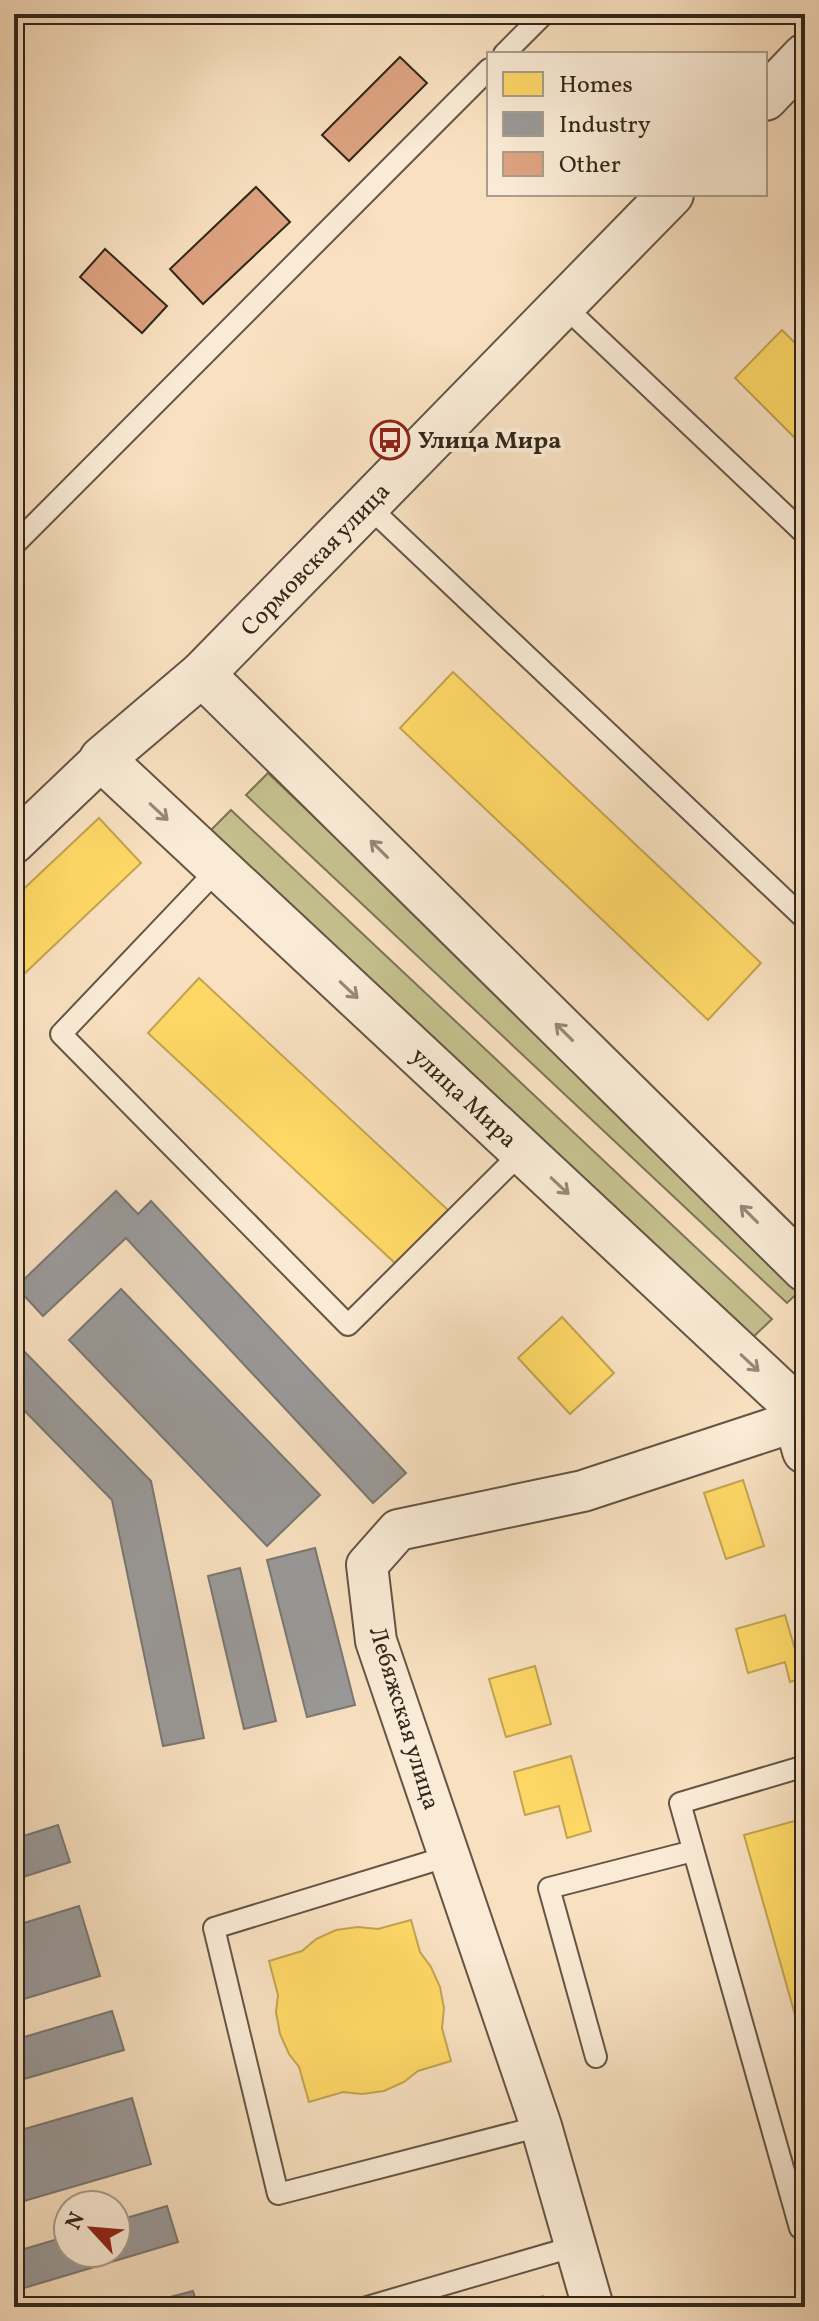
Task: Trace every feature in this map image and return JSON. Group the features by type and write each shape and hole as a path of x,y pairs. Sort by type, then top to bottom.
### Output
{"street":[{"path":"767,96 805,56"},
{"name":"Сормовская улица","path":"14,843 102,759 202,674 669,196"},
{"path":"202,674 805,1269"},
{"name":"улица Мира","path":"102,759 791,1402 801,1436"},
{"name":"Лебяжская улица","path":"593,2307 541,2126 376,1641 367,1565 398,1530 583,1491 801,1436"}],"lane":[{"path":"506,52 544,14"},
{"path":"14,545 487,71"},
{"path":"563,305 805,534"},
{"path":"367,505 805,919"},
{"path":"219,868 61,1034 348,1325 523,1151"},
{"path":"805,1766 680,1803 800,2228 805,2226"},
{"path":"596,2057 549,1888 693,1851"},
{"path":"449,1856 214,1928 278,2194 541,2126"},
{"path":"367,2307 576,2246"}],"shaded area":[{"path":"268,773 805,1286 787,1303 246,795"},
{"path":"231,810 772,1319 748,1342 209,832"}],"building: Homes":[{"path":"782,330 805,353 805,448 735,378"},
{"path":"453,672 761,963 708,1020 400,728"},
{"path":"99,818 141,863 24,974 14,963 14,898"},
{"path":"199,978 448,1210 397,1265 148,1033"},
{"path":"562,1317 614,1373 570,1414 518,1358"},
{"path":"743,1480 764,1546 726,1559 704,1493"},
{"path":"785,1615 796,1653 805,1650 805,1677 790,1682 785,1662 748,1673 736,1629"},
{"path":"535,1666 551,1724 506,1737 489,1679"},
{"path":"571,1756 591,1831 567,1838 559,1806 525,1815 514,1772"},
{"path":"805,1818 805,2050 744,1835"},
{"path":"411,1920 420,1952 440,1987 444,2008 442,2028 451,2061 418,2071 384,2091 362,2094 343,2092 309,2102 299,2067 280,2034 276,2012 278,1995 269,1961 302,1951 316,1939 336,1930 358,1927 378,1929"},
{"path":"543,2296 546,2307 505,2307"}],"building: Industry":[{"path":"116,1191 138,1214 151,1201 406,1473 373,1503 126,1238 43,1316 16,1287"},
{"path":"121,1289 320,1495 267,1546 69,1340"},
{"path":"14,1341 151,1481 204,1738 163,1746 112,1500 14,1400"},
{"path":"315,1548 355,1705 307,1717 267,1560"},
{"path":"240,1568 276,1721 244,1729 208,1576"},
{"path":"58,1825 70,1862 14,1880 14,1839"},
{"path":"79,1906 100,1976 14,2002 14,1926"},
{"path":"112,2011 124,2050 14,2082 14,2040"},
{"path":"132,2098 151,2164 65,2189 52,2189 52,2193 14,2204 14,2132"},
{"path":"167,2206 178,2242 132,2256 132,2216"},
{"path":"52,2241 52,2269 88,2269 14,2291 14,2252"},
{"path":"193,2291 198,2307 132,2307"}],"building: Other":[{"path":"400,57 427,83 349,161 322,135"},
{"path":"256,187 290,222 203,304 170,269"},
{"path":"105,249 167,306 142,333 80,277"}],"place":[{"name":"Улица Мира","path":"390,440"}]}
